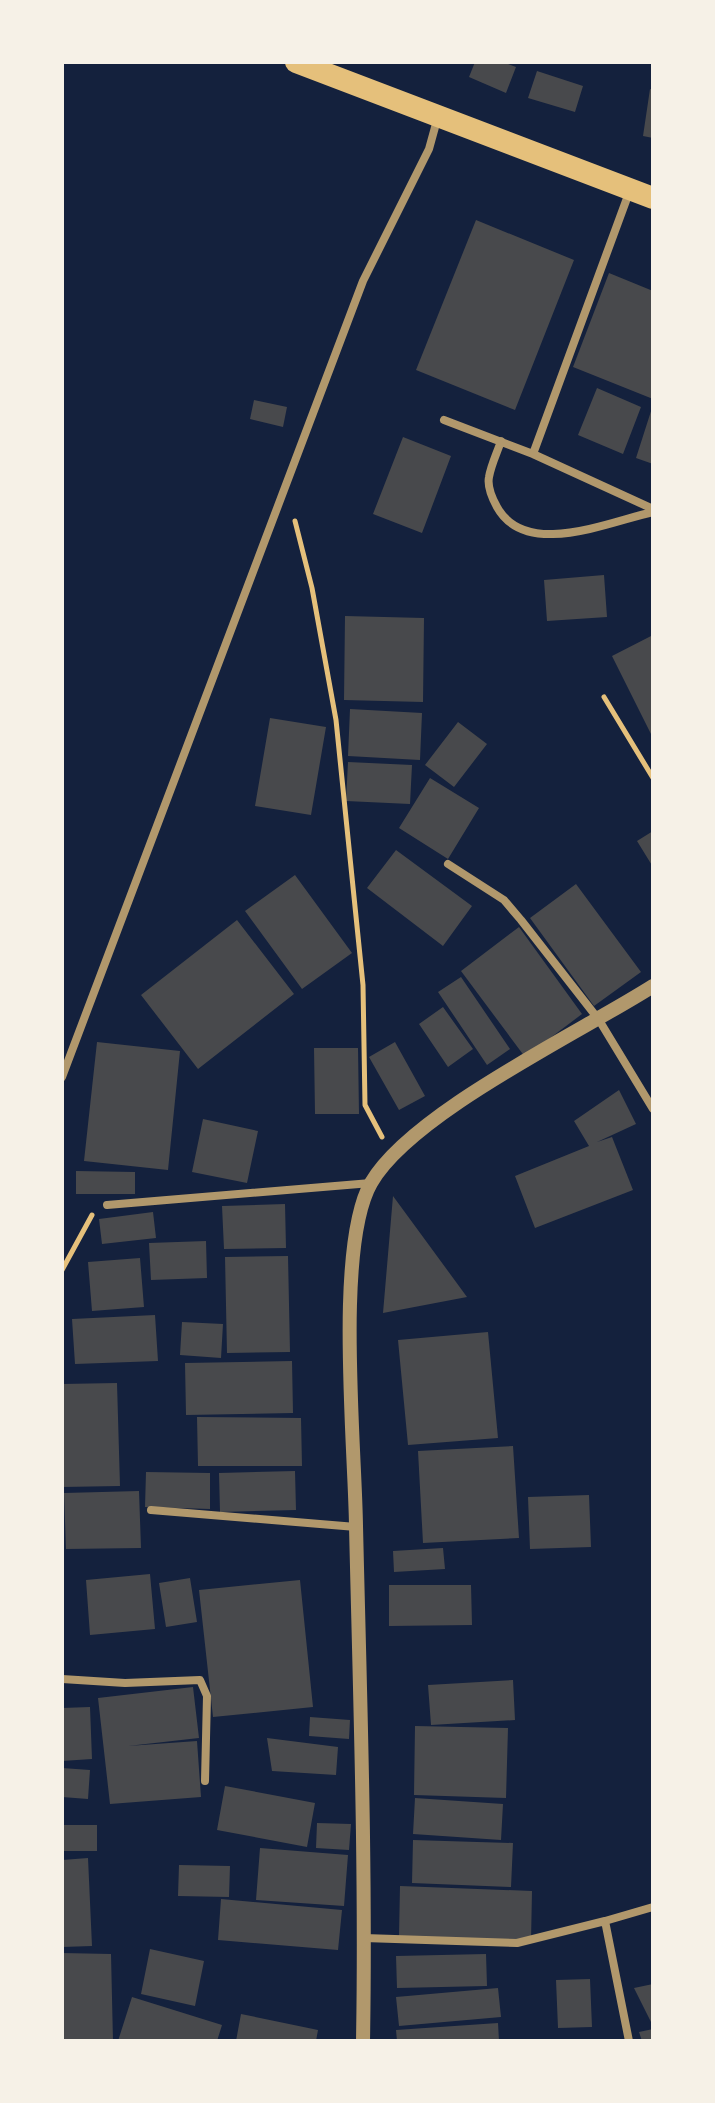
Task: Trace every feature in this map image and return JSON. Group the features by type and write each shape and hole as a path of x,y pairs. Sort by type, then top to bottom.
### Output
{"highway":[{"path":"296,62 653,198"}],"street":[{"path":"62,1077 363,281 429,149 439,115"},
{"path":"533,454 630,189"},
{"path":"444,420 533,454 653,510"},
{"path":"501,441 488,479 492,498 513,526 537,534 554,534 653,510"},
{"path":"448,864 504,900 599,1020 653,1109"},
{"path":"363,2041 364,1938 351,1276 356,1224 371,1183 392,1156 440,1116 653,986"},
{"path":"107,1205 371,1183"},
{"path":"151,1510 356,1527"},
{"path":"62,1679 125,1683 200,1680 207,1696 205,1781"},
{"path":"364,1938 517,1943 653,1907"},
{"path":"605,1921 629,2041"}],"path":[{"path":"286,482 312,588 336,720 363,985 365,1105 392,1156"},
{"path":"604,697 653,778"},
{"path":"62,1270 92,1216 107,1205"}],"building":[{"path":"475,62 503,62 516,67 506,93 469,77"},
{"path":"537,71 583,86 575,112 528,98"},
{"path":"650,89 653,90 653,138 643,136"},
{"path":"476,220 574,260 515,410 416,370"},
{"path":"609,273 653,291 653,399 573,367"},
{"path":"597,388 641,407 623,454 578,435"},
{"path":"254,400 287,407 283,427 250,419"},
{"path":"653,408 653,464 636,458"},
{"path":"403,437 451,456 422,533 373,514"},
{"path":"604,575 607,617 547,621 544,580"},
{"path":"345,616 424,618 423,702 344,700"},
{"path":"653,635 653,738 612,656"},
{"path":"350,709 422,713 420,760 348,756"},
{"path":"270,718 326,727 311,815 255,806"},
{"path":"458,722 487,744 454,787 425,765"},
{"path":"348,762 412,765 410,804 346,801"},
{"path":"430,778 479,808 448,859 399,828"},
{"path":"653,831 653,867 637,841"},
{"path":"396,850 472,906 443,946 367,888"},
{"path":"295,875 352,953 302,989 245,911"},
{"path":"576,884 641,972 594,1006 530,918"},
{"path":"237,920 294,994 198,1069 141,995"},
{"path":"519,927 582,1014 525,1057 461,971"},
{"path":"461,977 510,1049 487,1065 438,992"},
{"path":"443,1007 473,1049 448,1067 419,1024"},
{"path":"97,1042 180,1051 168,1170 84,1161"},
{"path":"395,1042 425,1096 399,1110 369,1057"},
{"path":"314,1048 358,1048 359,1114 315,1114"},
{"path":"619,1090 636,1124 597,1142 612,1137 633,1190 535,1228 515,1176 589,1146 574,1121"},
{"path":"203,1119 258,1131 247,1183 192,1172"},
{"path":"76,1171 135,1172 135,1194 76,1194"},
{"path":"393,1196 467,1297 383,1313"},
{"path":"285,1204 286,1248 224,1249 222,1206"},
{"path":"153,1212 156,1238 102,1244 99,1219"},
{"path":"206,1241 207,1278 151,1280 149,1243"},
{"path":"288,1256 290,1352 227,1353 225,1257"},
{"path":"140,1258 144,1307 92,1311 88,1262"},
{"path":"155,1315 158,1361 75,1364 72,1319"},
{"path":"182,1322 223,1324 221,1358 180,1355"},
{"path":"488,1332 498,1438 408,1445 398,1340"},
{"path":"292,1361 293,1413 186,1415 185,1363"},
{"path":"117,1383 120,1486 62,1487 62,1384"},
{"path":"197,1417 301,1418 302,1466 198,1466"},
{"path":"513,1446 519,1538 423,1543 418,1451"},
{"path":"295,1471 296,1510 220,1512 219,1473"},
{"path":"146,1472 210,1473 210,1509 145,1507"},
{"path":"139,1491 141,1548 66,1549 64,1493"},
{"path":"589,1495 591,1547 530,1549 528,1497"},
{"path":"443,1548 445,1569 394,1572 393,1551"},
{"path":"150,1574 155,1629 90,1635 86,1580"},
{"path":"190,1578 197,1622 166,1627 159,1583"},
{"path":"300,1580 313,1707 213,1717 199,1590"},
{"path":"389,1585 471,1585 472,1625 389,1626"},
{"path":"513,1680 515,1720 431,1725 428,1685"},
{"path":"193,1687 199,1738 128,1746 197,1741 201,1797 110,1804 98,1698"},
{"path":"90,1707 92,1759 62,1761 62,1708"},
{"path":"310,1717 350,1720 349,1739 309,1736"},
{"path":"415,1726 508,1728 506,1798 414,1795"},
{"path":"267,1738 338,1747 336,1775 272,1771"},
{"path":"62,1768 90,1770 88,1799 62,1797"},
{"path":"225,1786 315,1803 307,1847 217,1830"},
{"path":"415,1798 503,1804 501,1840 413,1834"},
{"path":"317,1823 351,1824 349,1850 316,1848"},
{"path":"62,1825 97,1825 97,1851 62,1851"},
{"path":"413,1840 513,1843 511,1887 412,1883"},
{"path":"260,1848 348,1855 344,1906 256,1900"},
{"path":"88,1858 92,1946 62,1947 62,1860"},
{"path":"179,1865 230,1866 229,1897 178,1896"},
{"path":"400,1886 532,1891 531,1941 399,1936"},
{"path":"221,1899 342,1910 338,1950 218,1940"},
{"path":"150,1949 204,1961 195,2006 141,1994"},
{"path":"62,1953 111,1954 113,2041 62,2041"},
{"path":"486,1954 487,1986 397,1988 396,1956"},
{"path":"590,1979 592,2027 558,2028 556,1980"},
{"path":"653,1984 653,2021 651,2022 634,1988"},
{"path":"498,1988 501,2017 399,2026 396,1997"},
{"path":"132,1997 222,2025 217,2041 118,2041"},
{"path":"241,2014 318,2030 316,2041 236,2041"},
{"path":"498,2023 499,2041 397,2041 396,2030"},
{"path":"653,2029 653,2041 642,2041 639,2032"}]}
